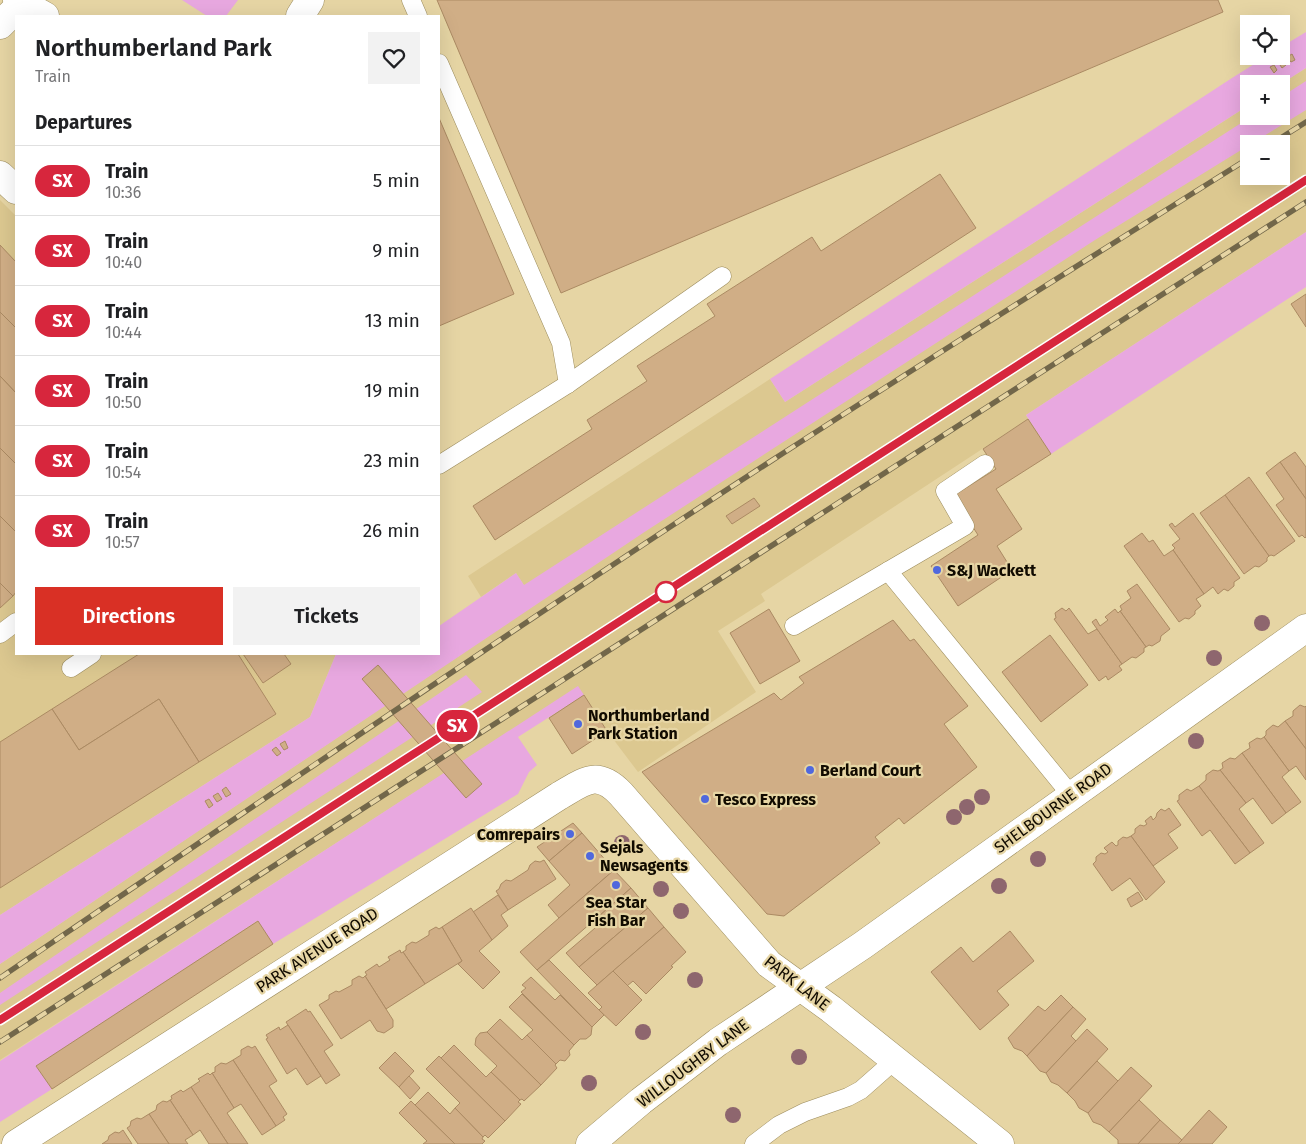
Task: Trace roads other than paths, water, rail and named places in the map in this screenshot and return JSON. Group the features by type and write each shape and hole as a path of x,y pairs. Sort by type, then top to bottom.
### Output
{"street":[{"path":"301,15 310,0"},
{"path":"0,25 28,6"},
{"path":"0,175 15,189"},
{"name":"SHELBOURNE ROAD","path":"800,986 862,945 1306,628"},
{"name":"PARK AVENUE ROAD","path":"16,1144 559,796 582,783 594,779 604,780 612,784 621,794"},
{"name":"PARK LANE","path":"621,794 769,964 831,1009 1000,1144"},
{"name":"WILLOUGHBY LANE","path":"590,1144 696,1058 739,1026 800,986"}],"lane":[{"path":"411,0 418,15"},
{"path":"440,65 561,343 568,384"},
{"path":"440,464 568,384 722,276"},
{"path":"794,626 965,526 945,491 984,464"},
{"path":"888,571 1071,795"},
{"path":"0,634 15,623"},
{"path":"71,668 90,655"},
{"path":"754,1144 779,1125 805,1112 848,1097 861,1090 895,1060"}],"railway":[{"path":"1285,135 1306,122"},
{"path":"0,978 744,478 1240,164"},
{"path":"0,1020 1306,180"},
{"path":"0,1042 1306,202"}],"train":[{"name":"SX","path":"0,1020 1306,180"}],"place":[{"name":"S&J Wackett","path":"937,570"},
{"name":"Northumberland Park Station","path":"578,724"},
{"name":"Berland Court","path":"810,770"},
{"name":"Tesco Express","path":"705,799"},
{"name":"Comrepairs","path":"570,834"},
{"name":"Sejals Newsagents","path":"590,856"},
{"name":"Sea Star Fish Bar","path":"616,885"}]}
